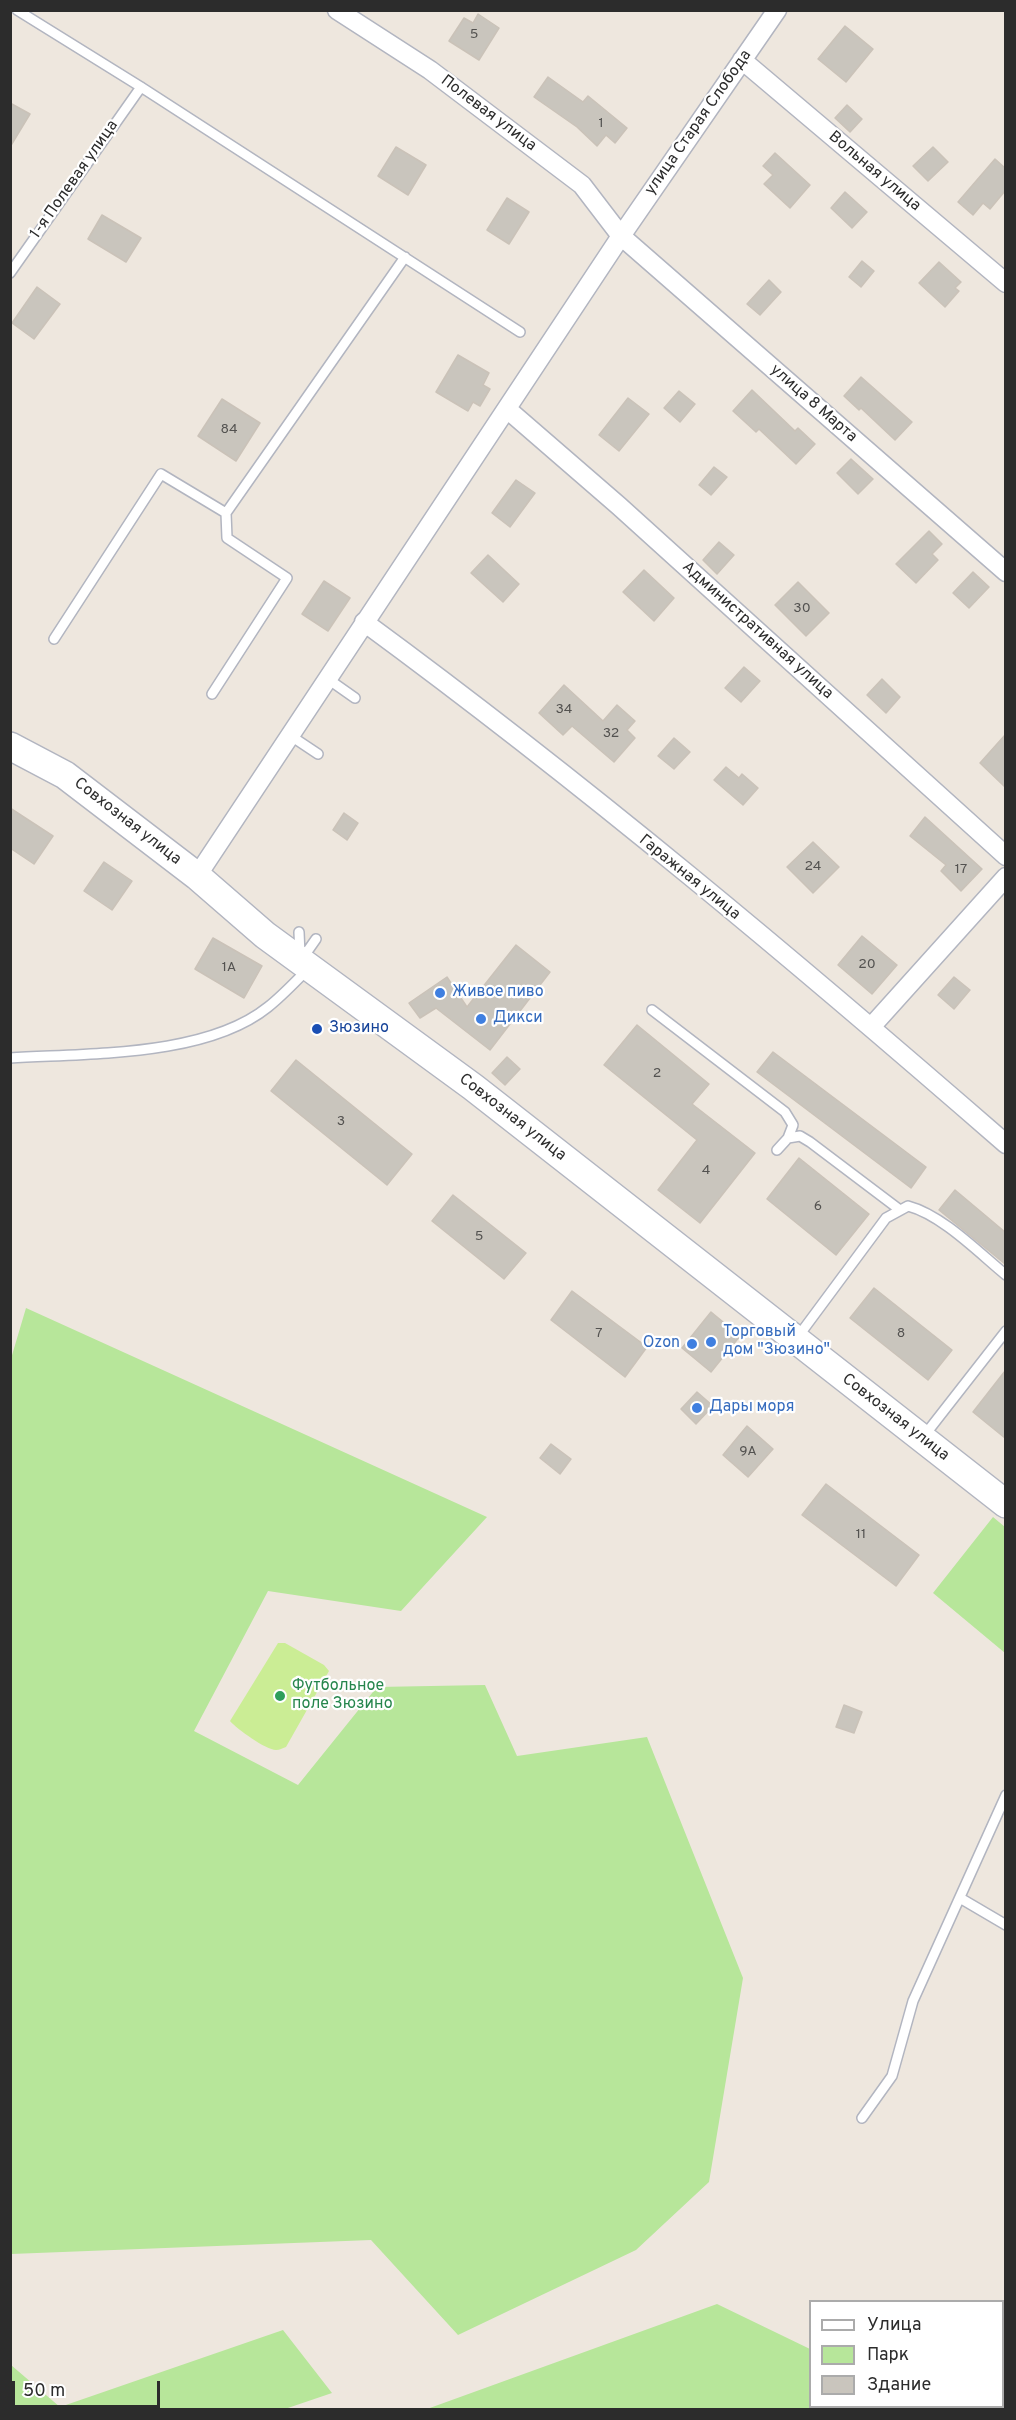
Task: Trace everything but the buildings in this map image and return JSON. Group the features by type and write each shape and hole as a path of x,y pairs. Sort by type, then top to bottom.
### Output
{"street":[{"name":"Полевая улица","path":"337,10 430,70 582,185 621,236"},
{"name":"улица Старая Слобода","path":"197,876 621,236 777,10"},
{"name":"Вольная улица","path":"742,60 1005,283"},
{"name":"улица 8 Марта","path":"621,236 1005,572"},
{"name":"Административная улица","path":"507,409 619,506 1005,856"},
{"name":"Гаражная улица","path":"364,622 556,768 871,1027 1005,1144"},
{"name":"Совхозная улица","path":"10,746 65,774 197,876 265,935 473,1087 1005,1504"},
{"path":"871,1027 1005,877"}],"lane":[{"path":"17,10 141,87 519,332"},
{"name":"1-я Полевая улица","path":"10,273 141,87"},
{"path":"212,694 287,578 227,538 226,513 405,257"},
{"path":"54,639 161,474 226,513"},
{"path":"328,679 355,698"},
{"path":"291,736 318,754"},
{"path":"299,932 305,964"},
{"path":"10,1058 121,1051 198,1041 233,1028 267,1008 305,964 316,939"},
{"path":"652,1010 786,1112 793,1125 788,1138 777,1150"},
{"path":"788,1138 800,1136 810,1142 900,1210"},
{"path":"795,1339 885,1218 908,1206 922,1210 1005,1275"},
{"path":"922,1439 1005,1331"},
{"path":"862,2118 892,2076 913,2001 1005,1795"},
{"path":"960,1898 1005,1925"}],"green space":[{"path":"26,1308 487,1517 401,1611 268,1591 194,1731 298,1785 377,1687 485,1685 517,1756 647,1737 743,1978 709,2182 636,2250 458,2335 371,2240 11,2254 10,1362"},
{"path":"993,1517 1005,1527 1005,1653 933,1593"},
{"name":"Футбольное поле Зюзино","path":"278,1643 285,1643 324,1665 329,1671 286,1747 276,1750 259,1743 230,1721"},
{"path":"717,2304 809,2349 809,2408 934,2409 427,2409"},
{"path":"283,2330 332,2393 282,2410 13,2410 11,2408 11,2365 60,2407"}],"place":[{"name":"Живое пиво","path":"440,993"},
{"name":"Дикси","path":"481,1019"},
{"name":"Зюзино","path":"317,1029"},
{"name":"Торговый дом \"Зюзино\"","path":"711,1342"},
{"name":"Ozon","path":"692,1344"},
{"name":"Дары моря","path":"697,1408"},
{"name":"Футбольное поле Зюзино","path":"280,1696"}]}
